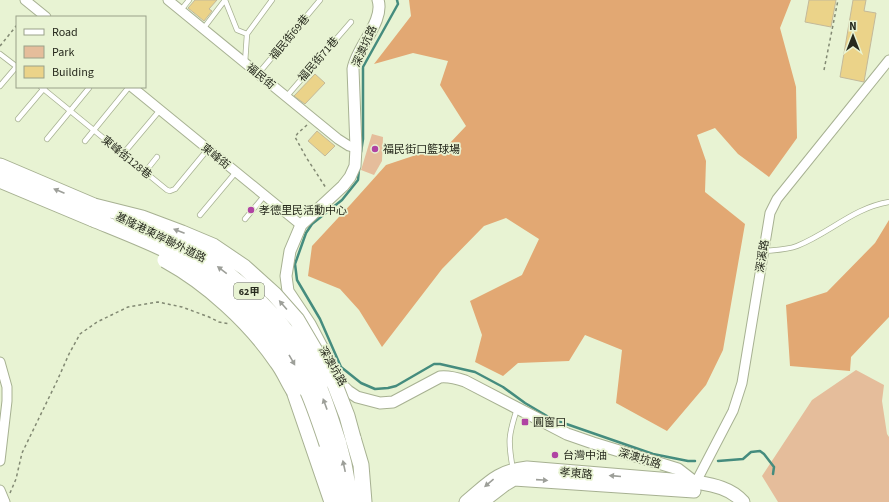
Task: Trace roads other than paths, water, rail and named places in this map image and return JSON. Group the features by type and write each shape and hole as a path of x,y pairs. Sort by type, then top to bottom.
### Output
{"highway":[{"name":"基隆港東岸聯外道路","path":"0,166 94,213"},
{"name":"基隆港東岸聯外道路","path":"0,180 94,213 148,228 207,259 252,294 293,339 320,388 342,498"},
{"path":"94,213 180,269 225,303 253,331 277,362 294,392 303,414 320,468 325,486 325,502"},
{"path":"94,213 142,218 213,246 244,267 274,294 297,320 334,385 347,416 361,465 367,496 370,502"},
{"path":"361,465 364,502"},
{"path":"320,468 342,498"}],"main road":[{"name":"孝東路","path":"466,502 503,473 527,468 695,486"},
{"name":"孝東路","path":"482,502 514,479 695,486"},
{"name":"深澳坑路","path":"695,486 717,494 731,502"},
{"name":"深澳坑路","path":"695,486 717,486 740,498 743,502"}],"street":[{"path":"25,0 45,16"},
{"name":"福民街","path":"168,0 338,139 356,148"},
{"name":"深澳坑路","path":"378,0 379,4 374,25 356,57 353,69 352,82 356,148 354,166 350,177 300,225 290,251 287,266 286,276 288,291 310,324 337,376 348,391 357,397 367,401 380,403 393,402 440,377 447,376 465,381 566,434 678,469 695,486"},
{"name":"深溪路","path":"695,486 733,411 742,383 770,213 777,200 889,60"},
{"name":"東峰街","path":"131,88 265,195 300,225"},
{"path":"0,362 7,386 7,401 0,461"},
{"path":"0,490 7,500"}],"lane":[{"path":"181,10 189,0"},
{"path":"203,29 225,0"},
{"path":"225,0 237,30 247,34"},
{"path":"245,63 247,34 272,0"},
{"name":"福民街69巷","path":"258,74 320,0"},
{"name":"福民街71巷","path":"286,97 351,22"},
{"path":"0,54 16,66"},
{"path":"0,86 16,68"},
{"path":"18,119 43,88"},
{"name":"東峰街128巷","path":"43,88 167,190 170,191 175,189 208,149"},
{"path":"47,139 89,88"},
{"path":"85,141 129,88"},
{"path":"123,154 160,110"},
{"path":"145,172 158,157"},
{"path":"200,215 236,172"},
{"path":"246,219 265,195"},
{"path":"763,251 797,246 858,211 889,202"},
{"path":"513,470 509,436 517,408"}],"waterway":[{"path":"361,152 363,139 363,67 398,4 397,0"},
{"path":"359,169 358,180 342,200 312,224 306,233 295,264 297,280 320,319 341,367 361,383 375,389 396,386 434,364 475,372 503,387 525,403 552,419 653,454 695,461"},
{"path":"718,461 743,459 751,452 760,451 774,467 773,474"}],"place":[{"name":"福民街口籃球場","path":"375,149"},
{"name":"孝德里民活動中心","path":"251,210"},
{"name":"圓窗口","path":"525,422"},
{"name":"台灣中油","path":"555,455"}]}
